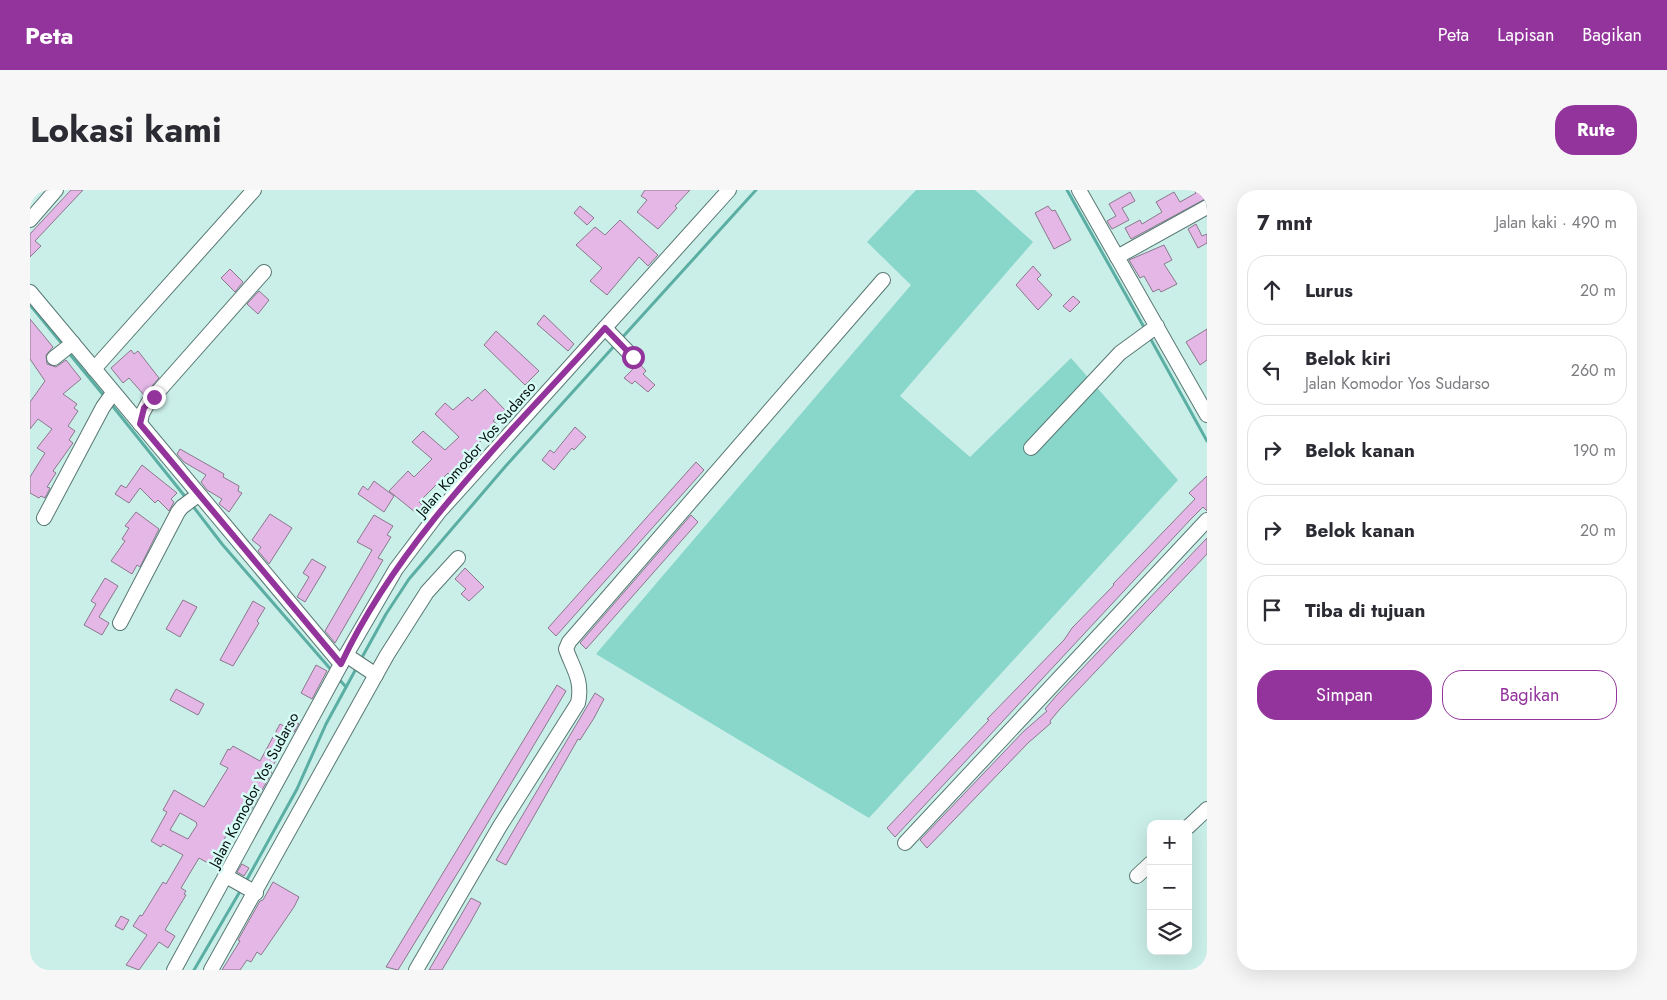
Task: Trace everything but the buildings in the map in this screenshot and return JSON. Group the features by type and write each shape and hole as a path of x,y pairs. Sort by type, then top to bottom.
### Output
{"street":[{"path":"30,220 56,190"},
{"path":"94,369 254,190"},
{"name":"Jalan Komodor Yos Sudarso","path":"174,970 232,880 331,682 396,569 439,512 609,332 729,190"},
{"path":"1079,190 1155,327 1207,415"},
{"path":"1117,257 1207,207"},
{"path":"140,424 142,414 148,403 264,272"},
{"path":"416,970 500,826 578,703 580,692 575,665 566,649 569,642 883,280"},
{"path":"30,292 65,350 94,369 140,424 192,500 344,662 372,673"},
{"path":"1031,448 1120,353 1155,327"},
{"path":"609,332 628,352"},
{"path":"44,518 103,407 113,394"},
{"path":"120,623 178,512 192,500"},
{"path":"905,843 1207,520"},
{"path":"211,970 372,673 426,592 458,558"},
{"path":"1192,823 1207,809"},
{"path":"1137,876 1149,865"},
{"path":"232,880 254,892"}],"green space":[{"path":"916,190 975,190 1033,242 900,396 970,457 1071,358 1178,480 869,818 596,654 911,285 867,242"}],"waterway":[{"path":"620,340 756,190"},
{"path":"1067,190 1145,329"},
{"path":"30,305 63,345"},
{"path":"1149,336 1207,441"},
{"path":"360,661 386,614 409,579 504,468 616,344"},
{"path":"68,352 105,397"},
{"path":"111,404 187,499"},
{"path":"192,505 222,544 333,672"},
{"path":"245,883 297,789 326,724 357,667"},
{"path":"337,677 346,687"},
{"path":"194,970 242,888"}],"route":[{"path":"154,397 144,408 140,424 341,664 396,569 439,512 605,328 633,357"}]}
